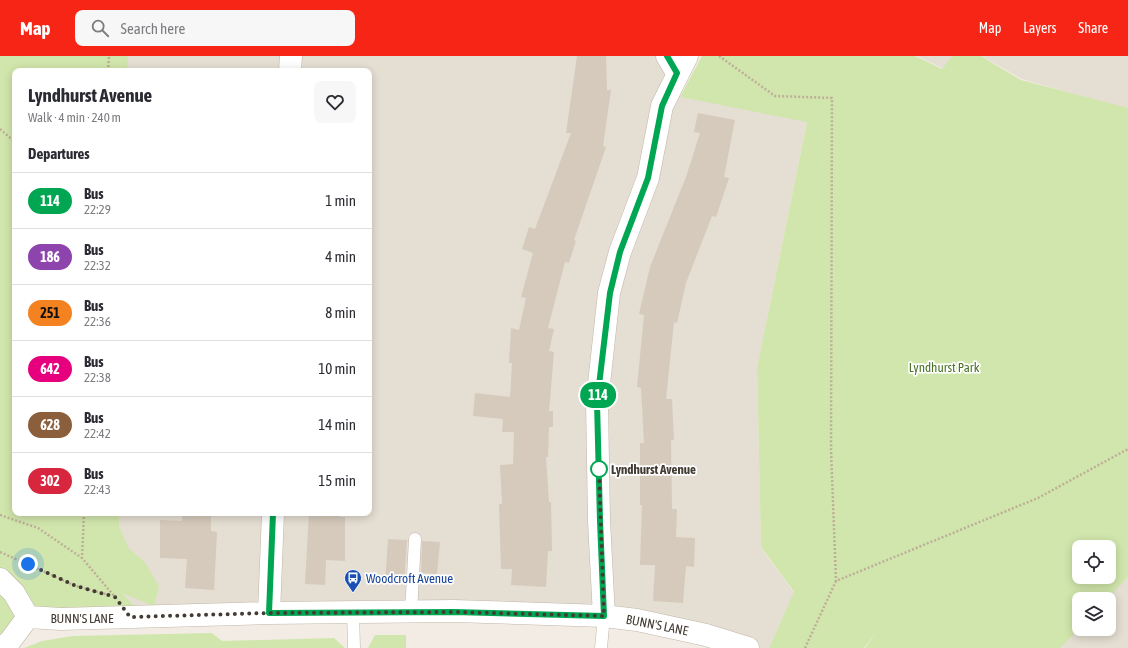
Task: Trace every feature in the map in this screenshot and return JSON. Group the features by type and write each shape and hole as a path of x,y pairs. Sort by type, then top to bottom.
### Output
{"street":[{"path":"290,68 291,56"},
{"path":"604,616 597,402 610,293 620,252 648,178 662,106 677,62"},
{"path":"269,613 273,516"},
{"path":"0,579 14,593 28,617 10,641 2,648"},
{"name":"BUNN'S LANE","path":"28,617 61,619 353,612 604,616 637,620 706,635 748,648"}],"lane":[{"path":"411,612 415,540"},
{"path":"353,612 354,648"},
{"path":"601,648 604,616"}],"path":[{"path":"108,68 109,56"},
{"path":"719,56 775,96 832,98 831,450 836,581 805,648"},
{"path":"0,130 12,140"},
{"path":"836,581 1038,498 1128,449"},
{"path":"0,515 38,528 82,558 130,617"},
{"path":"82,558 84,516"},
{"path":"0,552 76,586 115,597"}],"shaded area":[{"path":"121,56 678,56 672,66 680,97 807,121 757,368 761,548 794,593 769,648 747,648 604,612 146,617 96,566 98,516 372,516 372,68 121,68"},
{"path":"917,56 953,56 944,69"},
{"path":"982,56 1128,56 1128,110 1022,79"},
{"path":"1128,577 1128,648 1057,648 1072,633 1072,636 1116,636 1116,592 1113,592"}],"green space":[{"path":"0,56 128,56 127,68 12,68 12,516 119,516 119,526 129,549 144,561 159,586 154,606 122,593 146,617 28,617 0,648"},
{"name":"Lyndhurst Park","path":"702,56 915,56 942,69 952,56 981,56 1021,80 1128,108 1128,577 1114,592 1072,592 1072,636 1060,648 865,648 877,631 864,648 769,648 794,592 761,547 757,368 807,122 680,97"},
{"path":"212,633 222,641 334,638 345,648 24,648 42,641 73,636"},
{"path":"375,635 406,635 406,648 368,648"}],"building":[{"path":"577,56 606,56 607,90 611,90 603,146 606,147 574,240 576,241 569,263 565,262 548,328 554,329 549,351 554,352 549,411 553,411 553,427 549,427 548,457 546,457 549,502 551,502 552,551 548,551 546,587 511,585 512,569 501,569 499,504 502,504 500,465 513,464 514,432 502,432 503,419 473,416 475,393 510,397 512,363 509,363 511,328 519,330 526,298 521,297 533,253 522,249 529,227 535,229 571,133 566,133"},
{"path":"698,113 735,120 724,177 729,178 716,217 712,216 686,283 677,323 674,322 666,399 672,399 674,440 671,440 672,509 677,509 676,537 695,538 694,567 686,566 683,603 653,601 655,565 640,565 642,505 640,505 640,443 644,443 641,388 637,387 644,315 639,314 650,267 686,177 700,133 694,132"},
{"path":"182,516 211,516 211,531 217,532 214,590 185,588 187,559 160,558 160,520 182,521"},
{"path":"309,516 345,517 345,561 326,560 325,585 305,584"},
{"path":"388,539 407,540 404,584 385,583"},
{"path":"422,541 440,542 437,574 421,573"}],"bus line":[{"name":"114","path":"273,516 269,613 454,612 604,616 597,402 610,293 620,252 648,178 662,106 677,73 667,56"}],"place":[{"name":"Lyndhurst Avenue","path":"599,469"},
{"name":"Woodcroft Avenue","path":"353,593"}],"route":[{"path":"28,564 76,586 115,597 130,617 269,613 454,612 604,616 599,469"}]}
